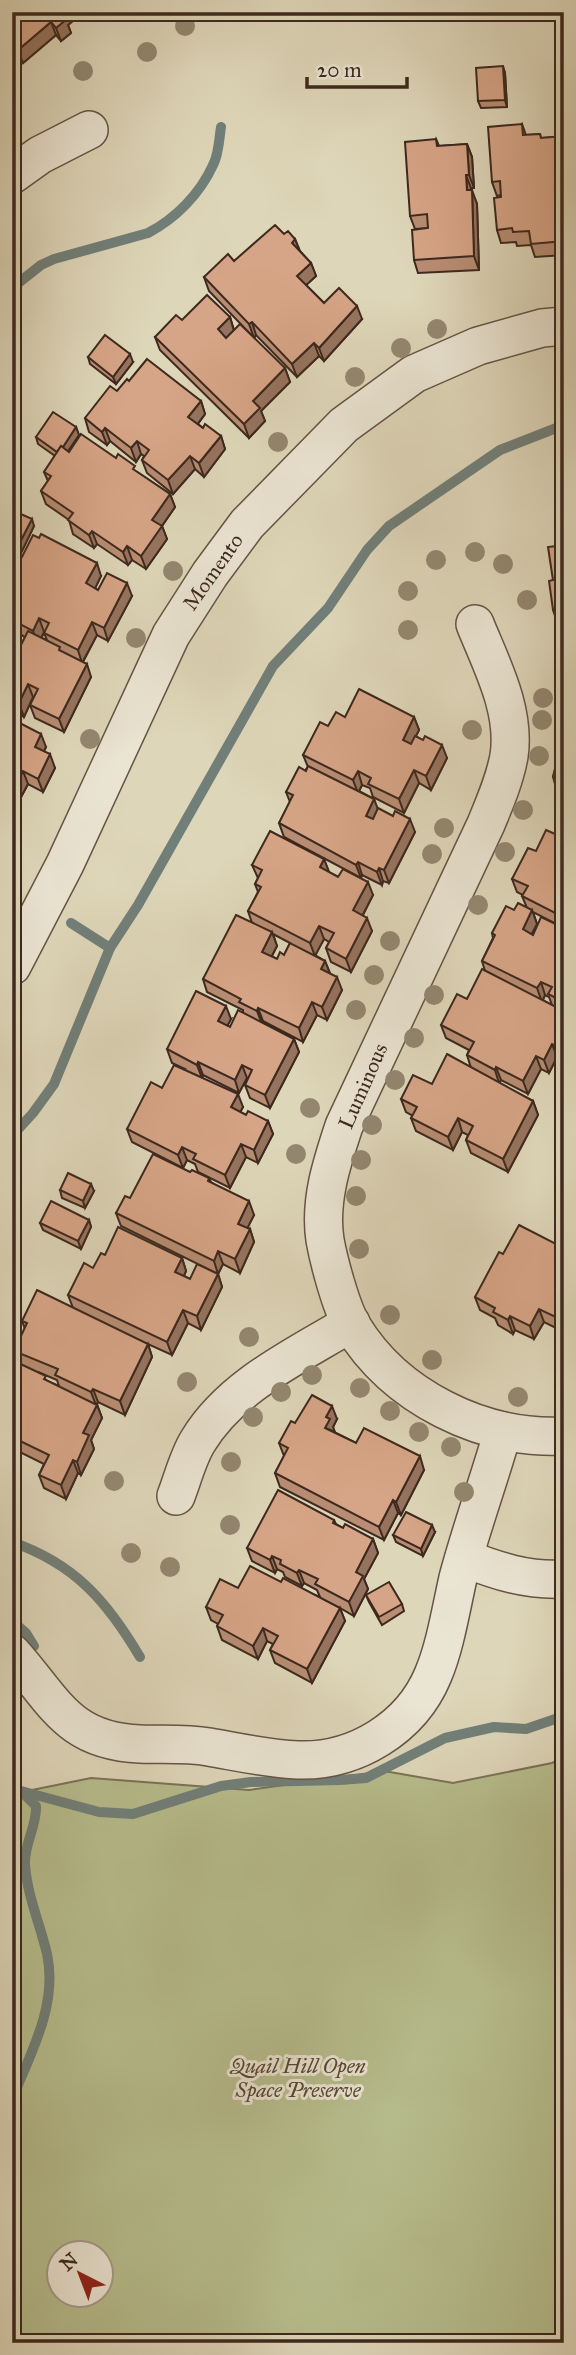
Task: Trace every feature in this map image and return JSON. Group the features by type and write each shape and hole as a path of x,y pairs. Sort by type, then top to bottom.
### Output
{"street":[{"path":"12,175 40,155 89,130"},
{"name":"Momento","path":"12,966 65,864 171,635 209,575 247,524 344,425 414,374 478,346 542,328 564,326"},
{"name":"Luminous","path":"475,624 501,687 508,718 510,754 500,792 486,824 344,1126 330,1168 324,1205 325,1238 332,1269 351,1323 366,1346 404,1384 459,1417 503,1431 550,1437 564,1436"},
{"path":"176,1496 197,1443 227,1404 260,1379 351,1323"},
{"path":"12,1653 68,1720 94,1736 140,1744 199,1745 265,1757 300,1760 333,1756 376,1740 404,1720 422,1698 434,1674 464,1558 503,1431"},
{"path":"464,1558 503,1573 531,1579 564,1579"}],"green space":[{"name":"Quail Hill Open Space Preserve","path":"564,1757 564,2343 12,2343 12,1794 91,1778 249,1790 384,1771 453,1783 552,1763"}],"building":[{"path":"12,12 62,12 67,19 56,28 51,22 18,50 12,43"},
{"path":"503,66 505,100 478,101 476,68"},
{"path":"522,124 523,135 540,134 541,138 564,136 564,204 557,204 558,222 563,221 564,241 531,244 529,231 513,232 512,228 497,230 494,198 501,197 500,181 492,182 488,127"},
{"path":"436,139 437,146 467,144 469,175 466,175 467,190 472,190 474,256 414,260 412,230 428,228 427,214 410,216 405,142"},
{"path":"275,225 284,234 288,231 295,239 292,243 311,263 297,276 324,303 339,288 357,306 319,348 314,343 292,364 204,277 228,254 234,261"},
{"path":"207,295 230,317 218,329 226,338 240,324 285,368 253,401 260,408 244,424 155,337 176,315 182,320"},
{"path":"105,335 130,354 113,377 88,357"},
{"path":"147,359 201,401 188,417 203,428 205,424 221,436 199,463 190,456 168,480 142,460 149,450 137,441 131,448 105,428 102,432 85,418 110,386 117,391"},
{"path":"53,412 76,427 57,452 36,437"},
{"path":"81,434 116,458 118,454 135,466 133,469 170,494 152,520 162,526 141,556 127,546 123,552 92,531 89,535 68,520 73,513 41,491 51,476 44,472 61,446 69,452"},
{"path":"12,510 32,519 19,544 12,541"},
{"path":"41,534 97,563 86,583 98,590 107,573 127,583 104,628 92,622 78,650 44,633 49,623 39,618 33,631 12,620 12,552 22,557 33,535 39,538"},
{"path":"564,545 564,628 561,609 553,610 549,581 553,580 548,547"},
{"path":"28,631 87,664 59,719 30,705 38,689 28,684 19,703 12,700 12,644 20,647"},
{"path":"561,652 564,652 564,714"},
{"path":"359,689 414,717 403,740 411,744 415,736 423,740 425,736 442,745 426,776 414,770 399,799 368,784 371,778 358,771 353,780 303,755 320,722 328,726 336,712 345,717"},
{"path":"12,719 41,734 35,747 50,754 38,779 23,771 12,792"},
{"path":"564,733 564,780 553,777"},
{"path":"308,766 374,799 366,816 373,819 378,808 393,816 395,811 410,819 384,870 379,868 377,872 358,862 356,865 279,823 293,795 286,792 299,767 306,771"},
{"path":"564,787 564,814 558,813"},
{"path":"546,830 564,838 564,901 557,914 522,896 528,886 512,879 528,848 536,851"},
{"path":"270,831 324,859 320,867 338,877 343,869 368,882 353,910 367,918 346,959 326,948 334,933 319,926 310,943 248,911 261,887 255,884 262,870 252,865"},
{"path":"518,903 532,910 523,929 533,935 541,917 564,928 557,945 564,949 564,1002 548,994 552,987 541,982 537,988 482,961 506,906 514,910"},
{"path":"236,915 272,932 262,952 277,959 280,952 284,955 290,943 325,961 321,969 337,977 322,1007 312,1002 299,1028 239,1002 241,999 203,979"},
{"path":"482,969 564,1011 564,1046 562,1049 552,1044 544,1060 536,1056 523,1081 467,1055 474,1042 441,1025 457,994 467,999"},
{"path":"196,991 226,1006 218,1021 230,1027 238,1010 294,1039 265,1095 245,1085 252,1070 242,1065 235,1080 198,1062 197,1065 167,1049"},
{"path":"447,1054 533,1101 503,1159 466,1140 473,1126 458,1118 448,1137 411,1118 417,1107 401,1099 413,1075 432,1084"},
{"path":"174,1065 238,1094 231,1107 246,1115 248,1111 268,1121 254,1150 241,1144 225,1175 193,1159 196,1154 182,1147 178,1155 127,1129 151,1082 162,1088"},
{"path":"153,1154 209,1178 208,1181 249,1201 238,1224 250,1229 235,1259 218,1251 214,1261 116,1213 125,1196 130,1198"},
{"path":"68,1173 91,1184 83,1201 60,1190"},
{"path":"51,1201 89,1220 78,1241 40,1223"},
{"path":"519,1225 564,1248 564,1321 539,1309 530,1326 510,1316 508,1320 493,1312 495,1308 475,1297 499,1252 503,1254"},
{"path":"118,1227 182,1258 175,1272 190,1279 197,1264 218,1274 197,1316 183,1310 167,1342 68,1295 84,1263 93,1268 101,1253 105,1255"},
{"path":"37,1290 148,1344 120,1401 93,1389 91,1392 55,1375 58,1369 14,1351 27,1323 22,1321"},
{"path":"12,1360 97,1405 83,1433 89,1435 77,1462 73,1460 61,1485 39,1475 49,1455 14,1438 12,1440"},
{"path":"312,1395 332,1406 326,1417 330,1419 325,1428 356,1443 364,1428 420,1456 396,1502 393,1500 379,1527 275,1473 288,1448 279,1443 291,1421 295,1423"},
{"path":"278,1490 334,1520 333,1523 343,1528 345,1524 373,1539 356,1572 363,1576 349,1602 315,1584 318,1579 299,1570 297,1573 280,1564 281,1560 272,1556 270,1560 247,1548"},
{"path":"406,1512 432,1525 421,1549 393,1535"},
{"path":"250,1566 281,1582 283,1578 340,1608 307,1669 270,1650 278,1636 263,1628 253,1646 217,1626 223,1615 206,1607 220,1579 238,1588"},
{"path":"389,1582 402,1604 379,1617 366,1595"}],"waterway":[{"path":"12,288 41,265 54,259 148,233 168,221 186,205 208,176 215,161 221,127"},
{"path":"12,1136 54,1084 110,948 138,905 273,666 328,608 367,550 389,526 500,450 564,425"},
{"path":"71,923 110,948"},
{"path":"12,1542 54,1561 87,1587 115,1618 140,1657"},
{"path":"12,1621 26,1633 34,1646"},
{"path":"12,2099 41,2028 49,1991 47,1954 28,1887 25,1864 36,1806 21,1791 99,1812 133,1814 221,1786 251,1782 366,1778 445,1738 494,1727 526,1729 564,1716"}]}
